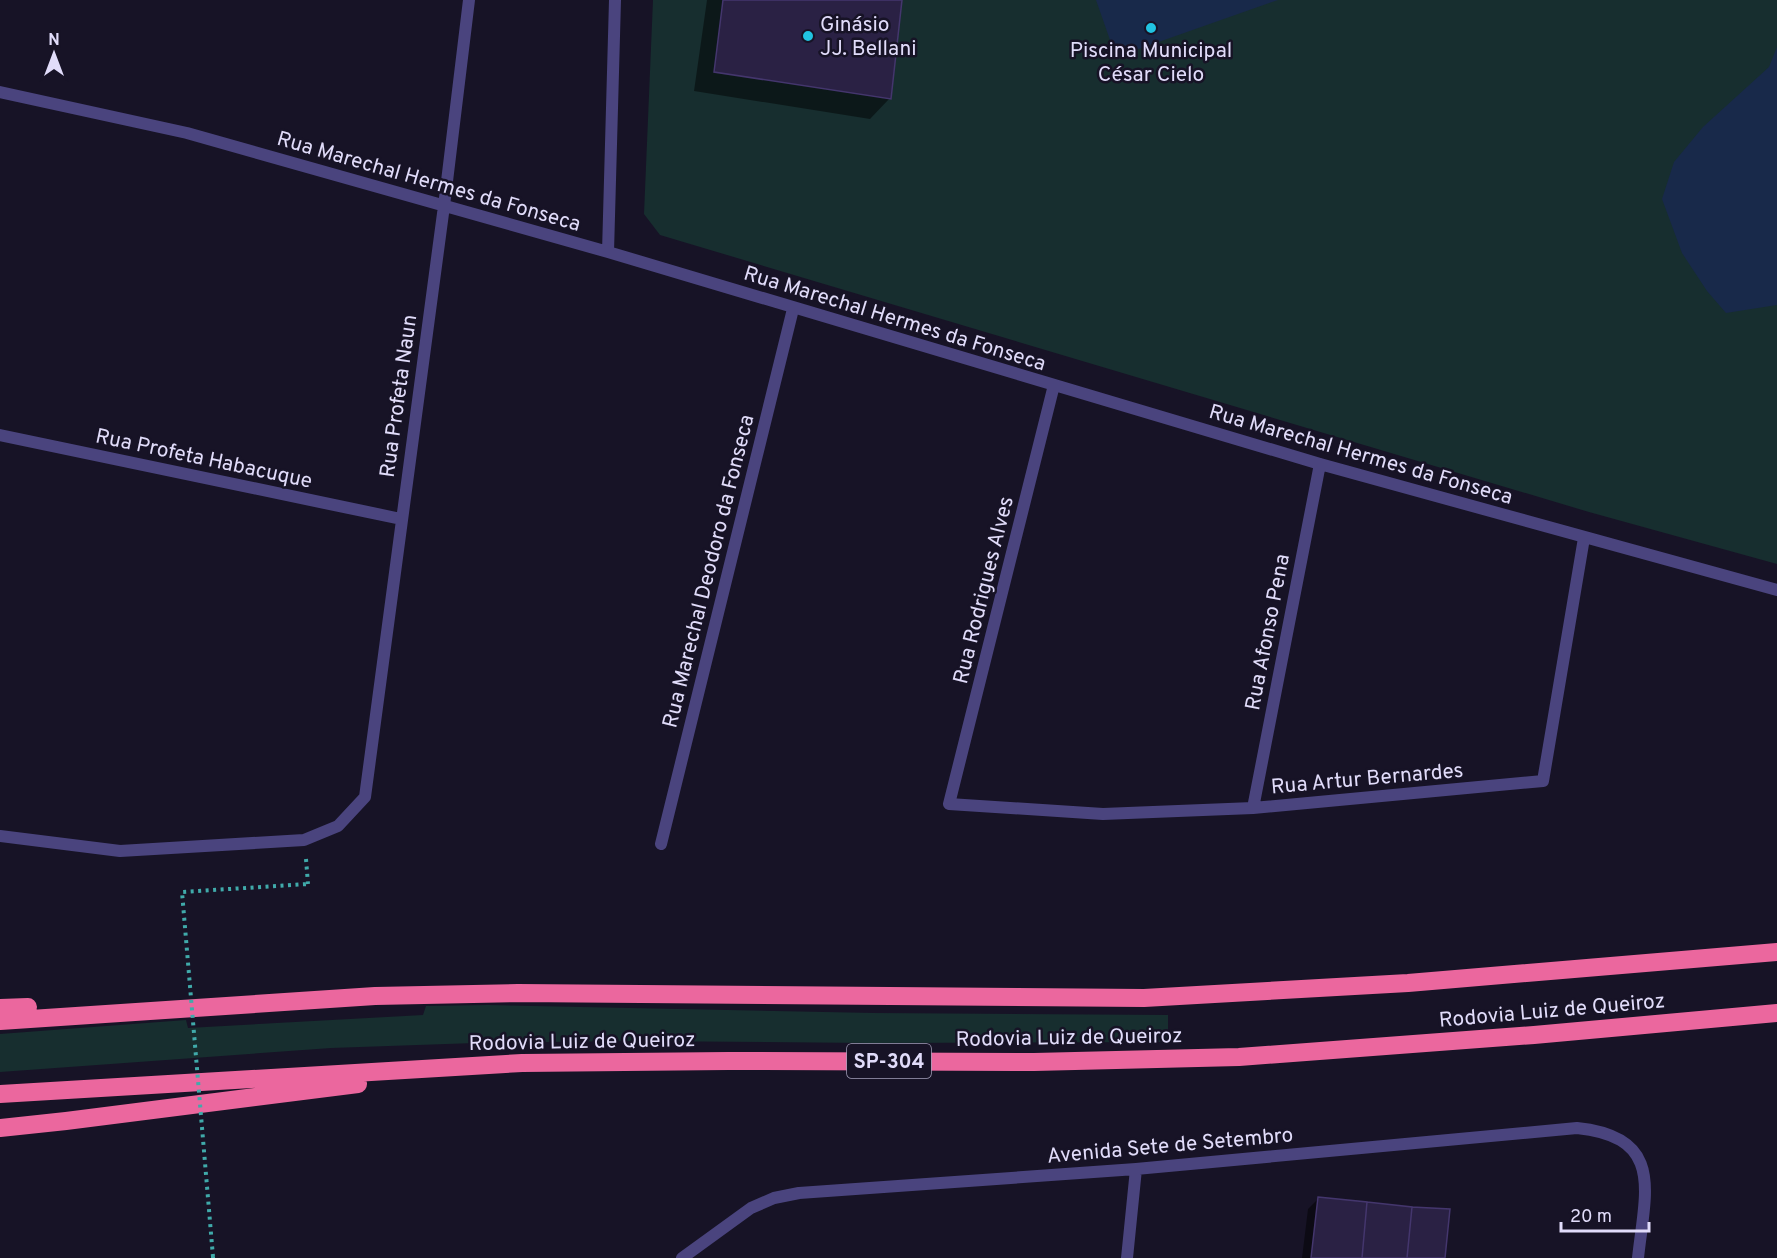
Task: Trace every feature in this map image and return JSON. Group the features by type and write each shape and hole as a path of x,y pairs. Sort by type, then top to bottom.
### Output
{"highway":[{"name":"Rodovia Luiz de Queiroz","path":"0,1021 375,996 518,993 1143,998 1408,983 1777,952"},
{"path":"0,1008 375,996"},
{"name":"Rodovia Luiz de Queiroz","path":"0,1094 522,1062 728,1060 1034,1062 1239,1057 1534,1035 1777,1013"},
{"path":"0,1128 522,1062"}],"street":[{"name":"Rua Profeta Naun","path":"0,836 120,851 304,840 338,826 364,797 444,206 469,0"},
{"path":"608,252 615,0"},
{"name":"Rua Marechal Hermes da Fonseca","path":"0,92 187,133 608,252 793,309 1320,464 1777,590"},
{"name":"Rua Marechal Deodoro da Fonseca","path":"661,844 793,309"},
{"name":"Rua Rodrigues Alves","path":"949,804 1054,386"},
{"name":"Rua Profeta Habacuque","path":"0,435 401,519"},
{"name":"Rua Afonso Pena","path":"1252,808 1320,464"},
{"name":"Rua Artur Bernardes","path":"949,804 1103,814 1252,808 1543,781 1584,538"},
{"name":"Avenida Sete de Setembro","path":"682,1258 751,1208 774,1198 799,1193 1136,1169 1576,1128 1598,1130 1615,1136 1631,1147 1642,1165 1645,1188 1638,1258"},
{"path":"1127,1258 1136,1169"}],"path":[{"path":"213,1258 182,892 308,884"}],"green space":[{"path":"653,0 1777,0 1777,564 1589,512 660,235 644,214"},
{"path":"488,1005 874,1013 1168,1015 1168,1042 475,1043 331,1048 0,1072 0,1034 186,1020 188,1028 423,1015 426,1006"}],"water":[{"name":"Piscina Municipal César Cielo","path":"1096,0 1278,0 1116,57"},
{"path":"1777,47 1777,305 1726,313 1707,291 1682,253 1662,199 1674,162 1703,127 1769,67"}],"building":[{"name":"Ginásio JJ. Bellani","path":"723,0 902,0 891,99 714,72"},
{"path":"1318,1197 1367,1202 1362,1258 1311,1258"},
{"path":"1367,1202 1412,1207 1407,1258 1362,1258"},
{"path":"1412,1207 1450,1209 1445,1258 1407,1258"}],"place":[{"name":"Piscina Municipal César Cielo","path":"1151,28"},
{"name":"Ginásio JJ. Bellani","path":"808,36"}]}
